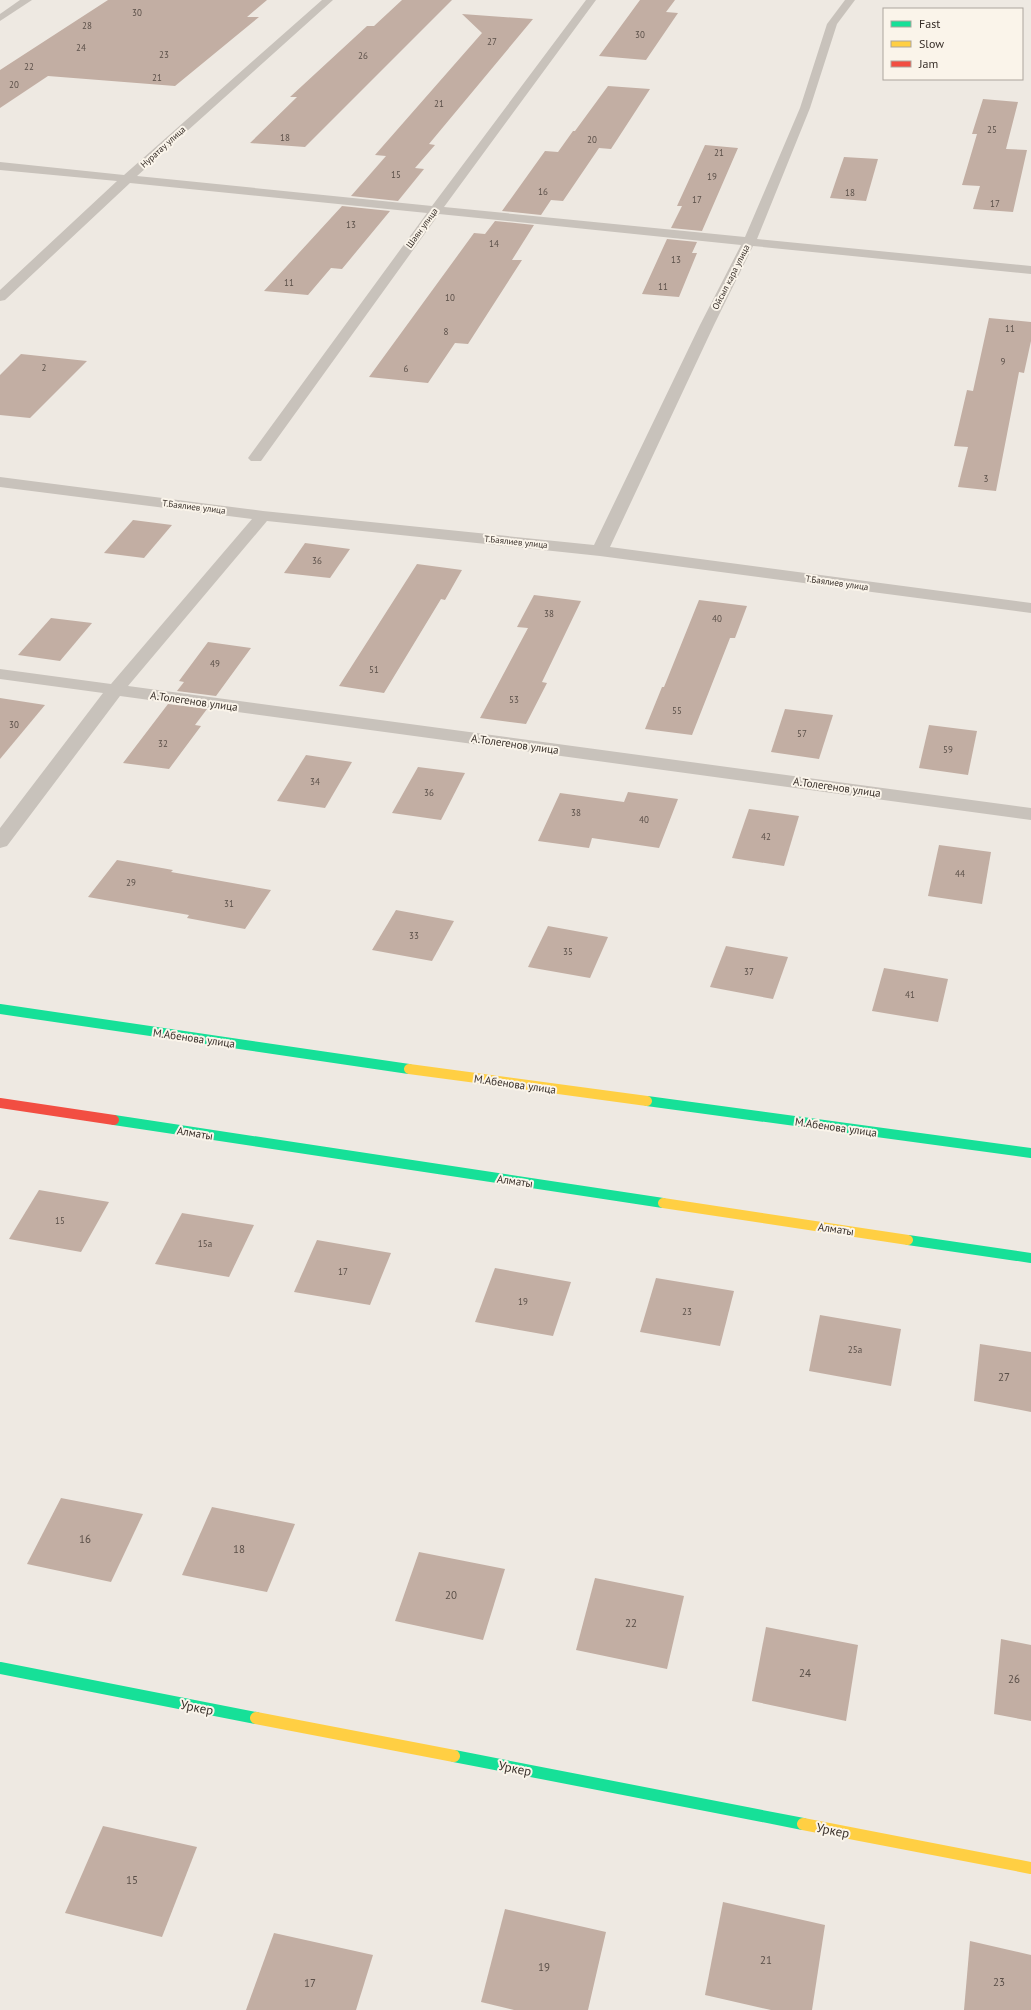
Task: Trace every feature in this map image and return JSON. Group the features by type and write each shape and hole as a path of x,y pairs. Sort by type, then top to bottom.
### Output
{"street":[{"path":"0,18 27,0"},
{"name":"Нуратау улица","path":"0,297 127,179 328,0"},
{"name":"Шаян улица","path":"256,458 502,117 591,0"},
{"name":"Ойсыл кара улица","path":"600,551 707,324 748,242 805,108 832,24 850,0"},
{"path":"0,166 1031,270"},
{"name":"Т.Баялиев улица","path":"0,482 263,516 600,551 1031,608"},
{"path":"0,842 115,690 263,516"},
{"name":"А.Толегенов улица","path":"0,674 1031,814"},
{"name":"М.Абенова улица","path":"0,1009 338,1060 1031,1153"},
{"name":"Алматы","path":"0,1103 1031,1258"},
{"name":"Уркер","path":"0,1668 1031,1868"}],"building":[{"path":"108,0 267,0 247,17 259,17 175,86 48,76 0,108 0,70"},
{"path":"402,0 452,0 305,147 250,143 297,97 290,97 367,26 374,26"},
{"path":"640,0 675,0 666,12 678,13 646,60 599,56"},
{"path":"462,14 533,19 429,144 435,145 415,168 424,169 398,201 351,196 386,156 375,155 482,33"},
{"path":"608,86 650,89 611,149 599,148 563,201 551,200 541,215 502,211 545,151 558,152"},
{"path":"983,99 1018,102 1006,149 1027,150 1013,212 973,209 980,186 962,185 977,134 972,134"},
{"path":"705,145 738,148 702,231 671,228 682,206 677,206"},
{"path":"844,157 878,159 866,201 830,198"},
{"path":"342,206 390,211 342,269 331,268 308,295 264,291"},
{"path":"495,221 534,225 512,260 522,260 468,344 455,343 428,383 369,377 474,233 485,234"},
{"path":"667,239 697,242 692,253 697,253 679,297 642,294"},
{"path":"989,318 1031,322 1031,341 1024,373 1019,372 996,491 958,487 968,447 954,446 967,390 973,391"},
{"path":"21,354 87,361 30,418 0,415 0,375"},
{"path":"133,520 172,525 144,558 104,553"},
{"path":"305,543 350,549 330,578 284,573"},
{"path":"417,564 462,570 445,600 441,599 384,693 339,686"},
{"path":"534,595 581,601 542,682 547,683 526,724 480,718 528,628 517,627"},
{"path":"699,600 747,606 735,638 730,638 692,735 645,729 662,687 664,687"},
{"path":"51,618 92,623 60,661 18,655"},
{"path":"208,642 251,648 216,696 177,691 184,682 179,681"},
{"path":"0,698 45,705 0,759"},
{"path":"168,704 207,709 195,725 201,726 169,769 123,763"},
{"path":"785,709 833,715 819,759 771,752"},
{"path":"929,725 977,731 968,775 919,768"},
{"path":"306,755 352,762 325,808 277,801"},
{"path":"418,767 465,773 441,820 392,813"},
{"path":"628,792 678,799 659,848 592,838 589,848 538,841 560,793 624,802"},
{"path":"749,809 799,816 784,866 732,858"},
{"path":"939,845 991,852 982,904 928,896"},
{"path":"117,860 173,870 171,872 271,890 245,929 187,918 189,915 88,897"},
{"path":"396,910 454,921 432,961 372,950"},
{"path":"548,926 608,937 590,978 528,967"},
{"path":"726,946 788,957 773,999 710,987"},
{"path":"884,968 948,979 938,1022 872,1011"},
{"path":"39,1190 109,1202 81,1252 9,1239"},
{"path":"182,1213 254,1225 229,1277 155,1264"},
{"path":"317,1240 391,1253 370,1305 294,1292"},
{"path":"495,1268 571,1282 553,1336 475,1322"},
{"path":"656,1278 734,1291 720,1346 640,1332"},
{"path":"820,1315 901,1329 891,1386 809,1371"},
{"path":"980,1344 1031,1352 1031,1412 974,1401"},
{"path":"61,1498 143,1514 111,1582 27,1564"},
{"path":"212,1507 295,1524 267,1592 182,1575"},
{"path":"419,1552 505,1569 483,1640 395,1621"},
{"path":"595,1578 684,1596 667,1669 576,1650"},
{"path":"766,1627 858,1645 846,1721 752,1701"},
{"path":"1001,1639 1031,1645 1031,1721 994,1714"},
{"path":"103,1826 197,1847 162,1937 65,1913"},
{"path":"723,1902 825,1925 812,2010 771,2010 705,1995"},
{"path":"505,1909 606,1932 588,2010 514,2010 481,2002"},
{"path":"274,1933 373,1955 356,2010 246,2010"},
{"path":"970,1941 1031,1955 1031,2010 964,2010"}],"traffic: fast":[{"path":"0,1009 409,1069"},
{"path":"647,1101 1031,1153"},
{"path":"114,1120 663,1203"},
{"path":"908,1240 1031,1258"},
{"path":"0,1668 256,1718"},
{"path":"454,1756 803,1824"}],"traffic: slow":[{"path":"409,1069 647,1101"},
{"path":"663,1203 908,1240"},
{"path":"256,1718 454,1756"},
{"path":"803,1824 1031,1868"}],"traffic: jam":[{"path":"0,1103 114,1120"}]}
